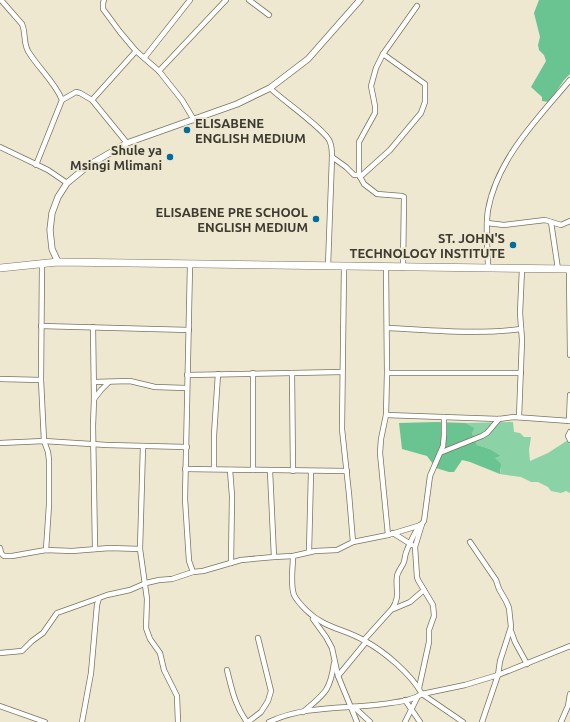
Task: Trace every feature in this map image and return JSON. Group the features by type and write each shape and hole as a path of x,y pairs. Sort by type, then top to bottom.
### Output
{"highway":[{"path":"0,268 58,262 403,268 570,269"}],"street":[{"path":"1,0 22,24 27,49 59,93 62,100"},
{"path":"104,0 103,8 120,32 136,51 159,71 182,100 194,120"},
{"path":"145,58 190,0"},
{"path":"159,71 226,0"},
{"path":"249,0 269,15"},
{"path":"58,262 52,249 50,230 52,213 58,197 67,183 89,165 127,143 237,104 270,88 308,59 360,0"},
{"path":"403,268 404,197 377,194 364,184 360,176 359,142 375,113 371,86 376,68 383,54 417,6"},
{"path":"92,100 136,51"},
{"path":"360,176 390,150 421,112 424,102 425,84 383,54"},
{"path":"488,268 488,211 495,185 513,150 570,80"},
{"path":"270,88 328,138 330,142 332,157 328,266"},
{"path":"36,165 62,100 76,92 80,92 92,100 127,143"},
{"path":"0,147 9,153 48,170 67,183"},
{"path":"332,157 354,175 360,176"},
{"path":"487,223 501,225 545,220 561,225 570,222"},
{"path":"551,222 558,269"},
{"path":"42,264 40,380 44,440 48,452 49,469 49,505 46,550"},
{"path":"190,265 186,388 186,519 189,561 193,572"},
{"path":"344,266 342,429 353,542"},
{"path":"386,267 388,328 386,415 380,453 391,534"},
{"path":"520,417 522,373 520,313 522,269"},
{"path":"570,269 570,355"},
{"path":"41,326 189,330"},
{"path":"93,327 95,548"},
{"path":"388,328 451,331 495,331 521,329"},
{"path":"187,375 342,372"},
{"path":"292,373 293,471"},
{"path":"387,373 522,373"},
{"path":"214,469 214,435 218,374"},
{"path":"253,374 253,470"},
{"path":"0,379 40,380"},
{"path":"94,382 130,381 155,387 186,388"},
{"path":"94,399 109,382"},
{"path":"386,415 499,419 520,417 569,421 570,395"},
{"path":"419,688 429,640 429,630 434,616 433,605 418,579 413,546 424,521 430,476 442,452 444,440 444,417"},
{"path":"442,452 485,434 499,419"},
{"path":"570,432 568,436 570,440"},
{"path":"0,443 44,440 94,445 187,447"},
{"path":"143,446 140,549 146,583 146,621 148,634 160,653 164,670 177,696 178,722"},
{"path":"186,470 214,469 311,472 347,471"},
{"path":"230,470 232,496 231,563"},
{"path":"270,471 274,557"},
{"path":"309,552 311,472"},
{"path":"0,654 22,651 32,641 44,633 57,613 107,595 130,590 146,583 172,579 193,572 203,571 231,563 293,556 309,552 337,550 353,542 391,534 421,525"},
{"path":"391,534 413,546"},
{"path":"470,542 496,580 506,601 509,608 511,629 515,642 527,664"},
{"path":"338,676 396,603 398,596 398,573 407,550 413,546"},
{"path":"0,548 1,553 4,556 46,550 72,551 95,548 140,549"},
{"path":"293,556 293,591 300,604 310,614 327,626 365,641 394,662 419,688 422,694 463,722"},
{"path":"392,609 410,602 424,590"},
{"path":"82,722 91,673 97,605 99,598"},
{"path":"310,614 332,648 338,676 352,707 356,722"},
{"path":"482,722 498,675 501,657 511,629"},
{"path":"227,670 235,702 243,717 248,722 261,712 268,701 271,691 258,638"},
{"path":"405,722 417,698 422,694 498,675 570,646"},
{"path":"302,712 322,696 328,689 331,683 335,662"},
{"path":"561,722 568,706 570,694"},
{"path":"269,722 281,716 302,712 417,698"},
{"path":"405,700 420,722"},
{"path":"0,706 45,722"},
{"path":"352,707 370,722"}],"green space":[{"path":"539,0 570,0 570,74 549,102 542,101 542,97 531,87 546,61 544,55 539,50 538,45 540,37 534,13"},
{"path":"513,422 514,432 520,433 524,437 531,437 529,450 530,461 548,453 568,440 570,445 570,493 566,491 561,493 551,491 548,487 538,482 531,482 521,477 500,474 501,469 494,458 501,456 490,449 477,445 472,433 465,423"},
{"path":"399,423 465,423 474,428 472,433 477,445 490,449 501,456 495,458 501,464 500,474 462,460 454,472 449,472 436,468 427,456 402,449"}],"place":[{"name":"ELISABENE ENGLISH MEDIUM","path":"187,130"},
{"name":"Shule ya Msingi Mlimani","path":"170,157"},
{"name":"ELISABENE PRE SCHOOL ENGLISH MEDIUM","path":"316,219"},
{"name":"ST. JOHN'S TECHNOLOGY INSTITUTE","path":"513,245"}]}
